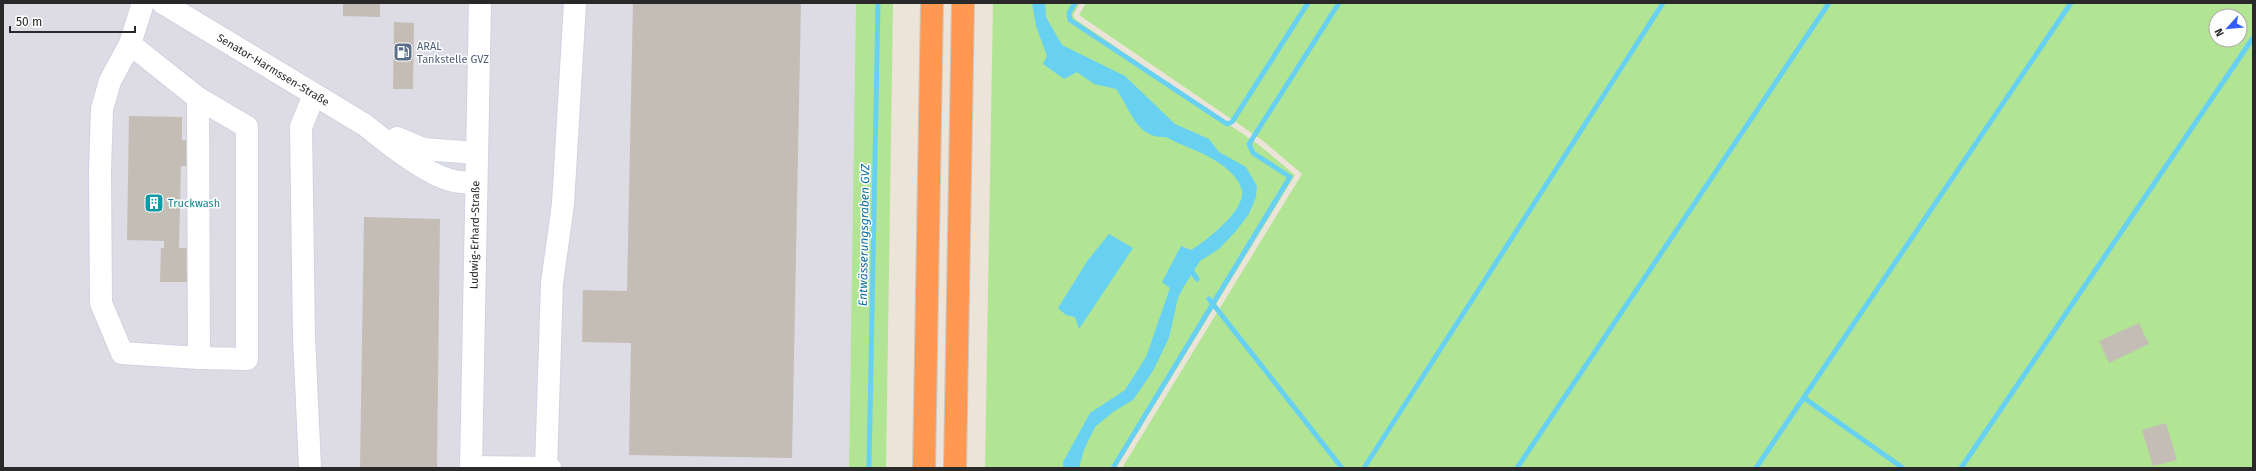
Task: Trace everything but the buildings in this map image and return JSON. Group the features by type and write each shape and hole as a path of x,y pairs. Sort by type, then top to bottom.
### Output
{"highway":[{"path":"924,468 932,3"},
{"path":"955,468 963,3"}],"street":[{"path":"130,44 198,98 247,127 247,359 122,354 101,303 100,171 102,109 110,81 130,44 143,3"},
{"name":"Senator-Harmssen-Straße","path":"163,3 182,9 314,95 365,125 389,144 436,174 454,181 476,182"},
{"name":"Ludwig-Erhard-Straße","path":"471,468 480,3"},
{"path":"546,468 552,283 563,204 576,3"},
{"path":"310,468 304,337 301,127 314,95"},
{"path":"198,98 199,358"},
{"name":"Senator-Harmssen-Straße","path":"365,125 423,149 476,153"},
{"path":"471,468 550,468"}],"shaded area":[{"path":"3,3 857,3 849,468 3,468"}],"green space":[{"path":"856,3 893,3 886,468 849,468"},
{"path":"993,3 1080,3 1073,15 1075,19 1259,145 1295,175 1116,468 985,468"},
{"path":"1086,3 2253,3 2253,468 1122,468 1302,174 1262,140 1079,15"}],"water":[{"path":"1032,3 1045,3 1046,17 1062,45 1125,76 1175,124 1209,139 1219,152 1246,167 1257,186 1256,197 1249,214 1219,249 1200,261 1183,288 1178,298 1169,338 1153,371 1133,400 1113,412 1095,427 1084,450 1079,468 1063,468 1063,462 1090,413 1125,390 1146,357 1170,288 1162,282 1181,246 1191,250 1215,233 1231,216 1237,207 1241,199 1242,191 1236,178 1216,161 1166,137 1156,136 1141,128 1135,121 1116,89 1094,84 1077,72 1064,79 1043,64 1047,56 1036,26"},
{"path":"1109,234 1133,248 1079,329 1075,317 1066,315 1058,308 1088,260"}],"waterway":[{"name":"Entwässerungsgraben GVZ","path":"869,468 878,3"},
{"path":"1075,3 1069,13 1070,20 1227,124 1232,122 1308,3"},
{"path":"1113,468 1290,177 1253,153 1249,144 1339,3"},
{"path":"1364,468 1663,3"},
{"path":"1517,468 1829,3"},
{"path":"1756,468 2071,3"},
{"path":"1961,468 2253,38"},
{"path":"1189,267 1197,279"},
{"path":"1209,299 1342,468"},
{"path":"1804,398 1903,468"}],"place":[{"name":"ARAL Tankstelle GVZ","path":"403,52"},
{"name":"Truckwash","path":"154,203"}]}
